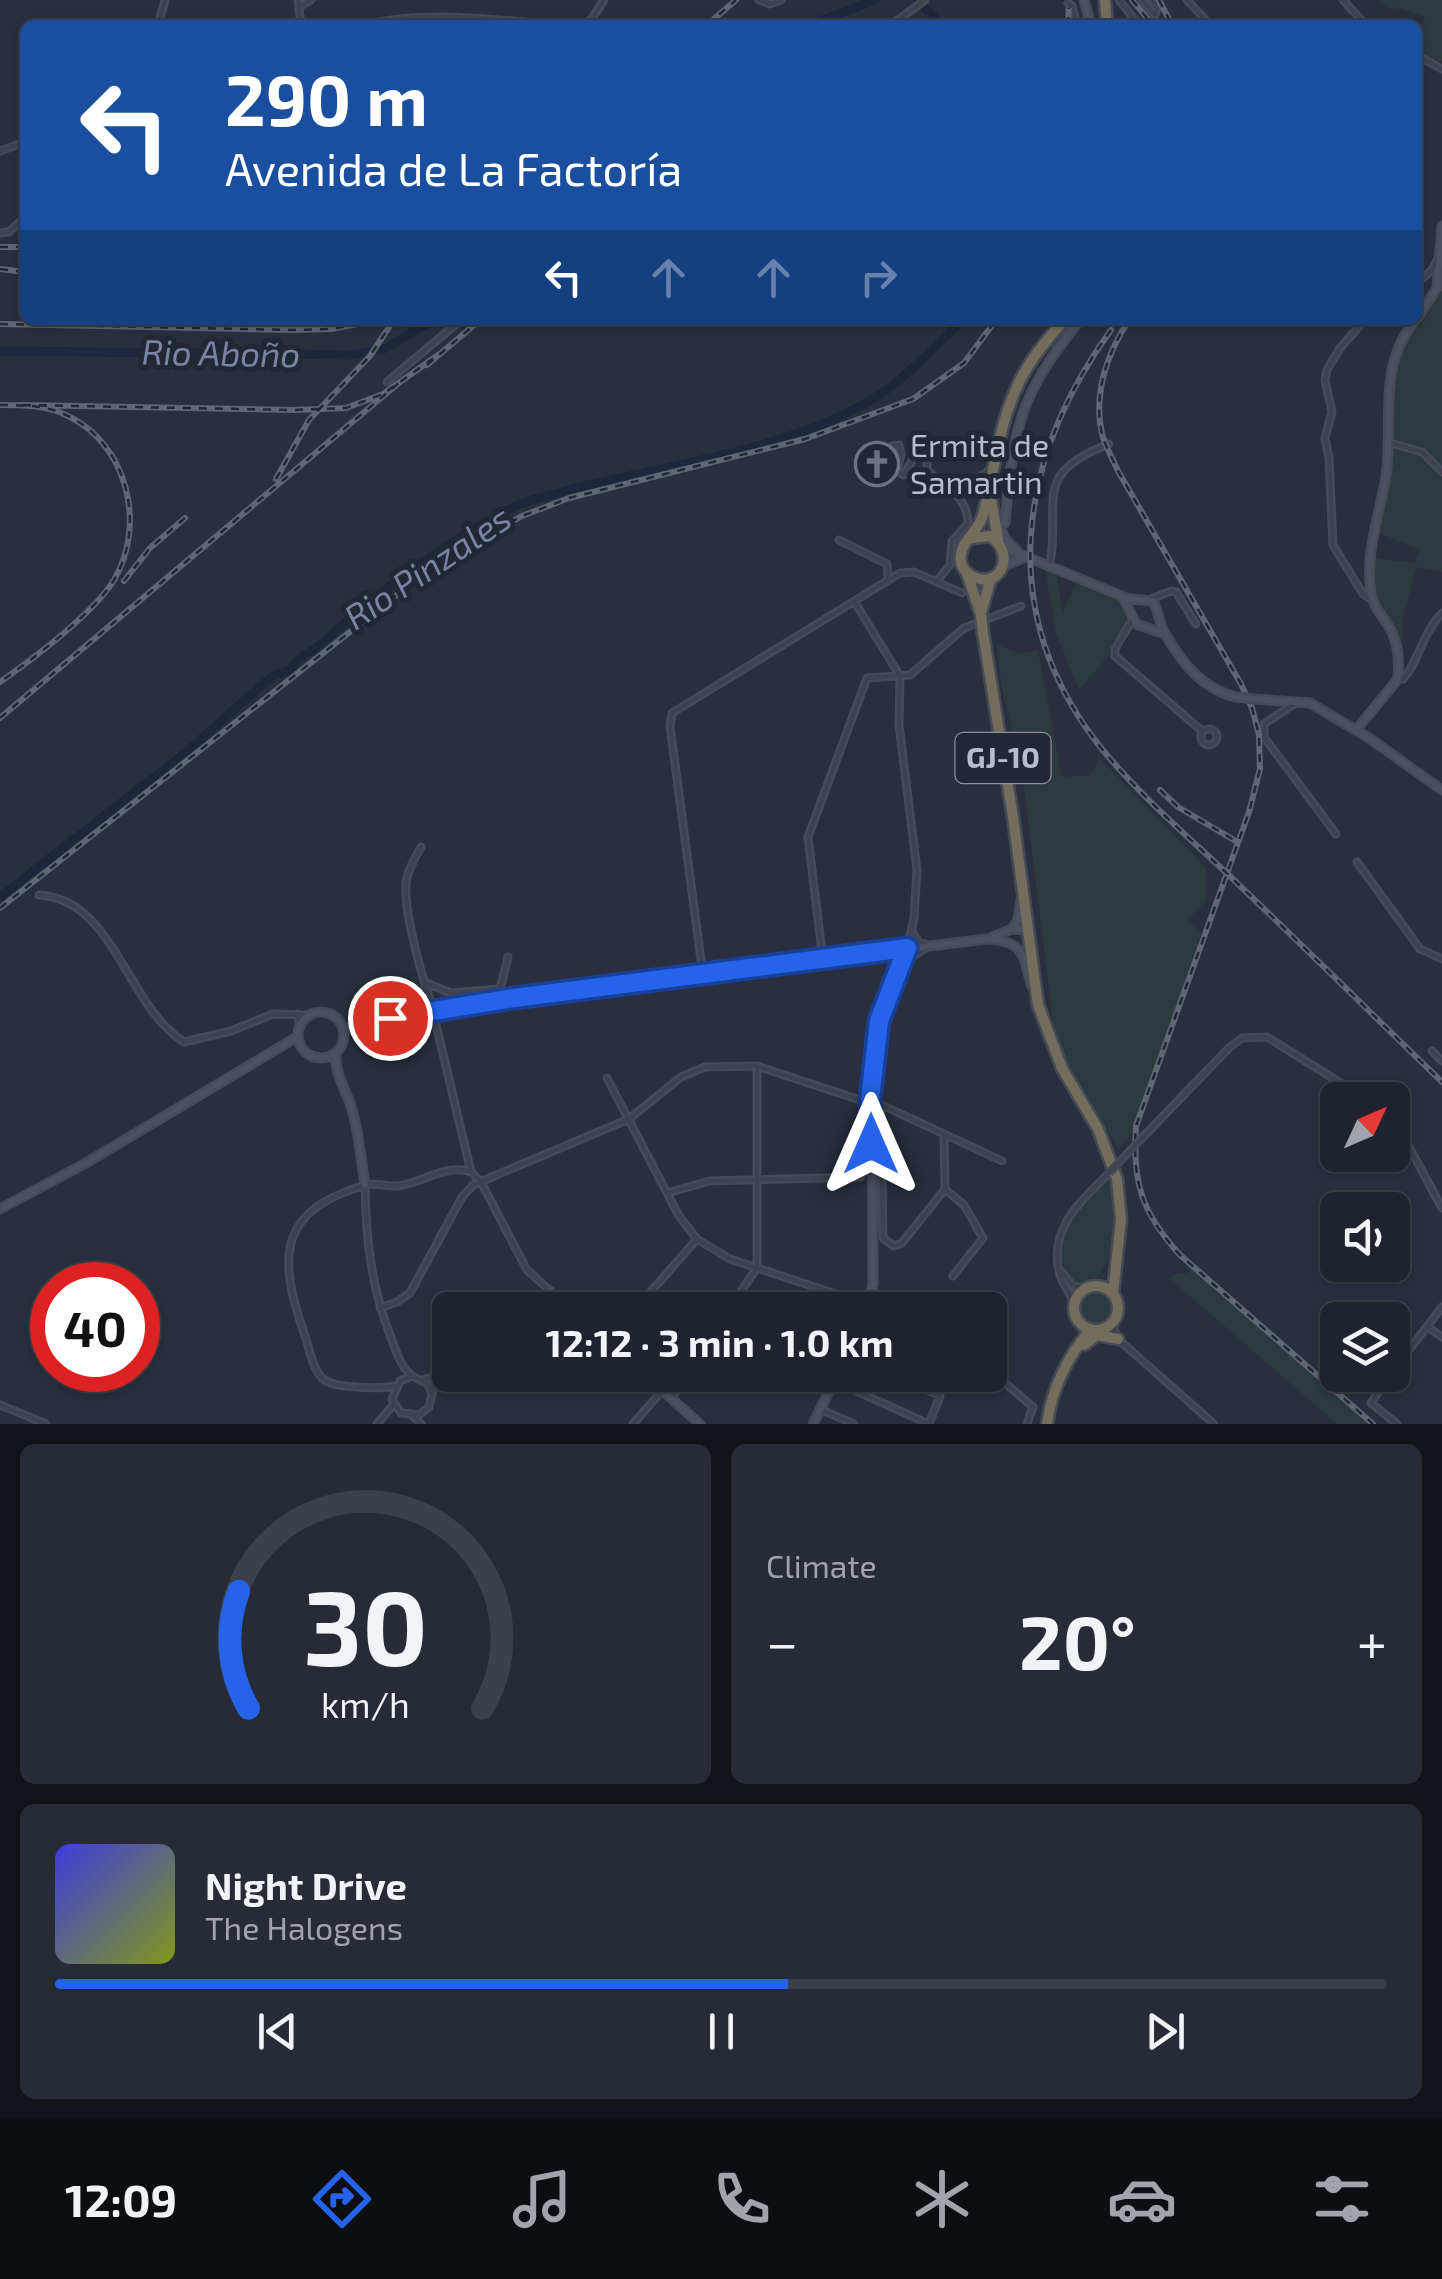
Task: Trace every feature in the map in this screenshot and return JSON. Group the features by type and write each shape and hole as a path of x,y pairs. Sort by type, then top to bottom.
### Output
{"highway":[{"name":"GJ-10","path":"1059,325 1015,392 982,517 961,551 960,560 980,621 1038,1005 1062,1068 1098,1128 1114,1165 1120,1201 1113,1294 1118,1309 1116,1317"},
{"name":"GJ-10","path":"980,621 991,578 1002,567 1001,544 991,514 994,467"},
{"path":"972,538 987,535 1001,544"},
{"path":"967,573 974,578 991,578"},
{"name":"GJ-10","path":"1097,1286 1106,1275 1119,1239"},
{"path":"1047,1424 1055,1389 1075,1348 1078,1332 1074,1303 1084,1289 1097,1286 1113,1294"},
{"path":"1076,1317 1097,1329"},
{"path":"1075,1348 1116,1317"},
{"path":"1064,1368 1097,1335 1120,1341"}],"street":[{"path":"300,3 312,0"},
{"path":"759,0 770,4 781,0"},
{"path":"900,20 925,0"},
{"path":"1119,0 1135,20"},
{"path":"1142,0 1155,15 1157,8 1152,0"},
{"path":"1188,0 1206,20"},
{"path":"1343,0 1361,20"},
{"path":"394,20 518,20"},
{"path":"1422,311 1440,288 1442,226"},
{"path":"1422,277 1438,258"},
{"path":"387,382 455,325"},
{"path":"1006,523 1020,416 1042,368 1076,325"},
{"path":"1361,325 1340,348 1325,380 1332,412 1325,438 1333,546 1395,638 1398,680"},
{"path":"1372,600 1370,548 1386,478 1386,405 1396,354 1413,325"},
{"path":"879,456 899,445 902,448 897,471 904,474 922,442 928,450 927,470 956,492 969,520 952,541 950,565 936,582"},
{"path":"1387,442 1422,452 1442,472"},
{"path":"1050,564 1054,525 1050,506 1055,486 1070,464 1110,444"},
{"path":"956,492 994,467"},
{"path":"992,489 1000,530 1012,548 1025,556"},
{"path":"839,540 887,564 890,572 886,581"},
{"path":"1001,544 1122,596 1137,600 1176,592 1196,624"},
{"path":"1002,567 1025,556"},
{"path":"703,975 670,726 672,713 907,571 962,593"},
{"path":"1122,596 1132,620 1114,653 1117,660 1202,731"},
{"path":"1125,636 1158,613 1162,596"},
{"path":"1148,599 1165,634 1198,678 1218,692 1236,698 1310,703 1442,790"},
{"path":"1130,609 1137,600"},
{"path":"854,601 900,676 898,725 916,870 912,930 879,1021 870,1100 871,1292"},
{"path":"823,960 808,837 867,678 910,674 962,630 1021,606"},
{"path":"1356,730 1398,680 1410,672 1426,633 1442,613"},
{"path":"1132,620 1165,634"},
{"path":"1295,700 1290,710 1264,724 1264,737 1336,834"},
{"path":"1346,724 1370,711"},
{"path":"421,846 406,881 415,956 429,996 470,1172 481,1182 523,1263 550,1292"},
{"path":"1357,862 1420,950 1442,958"},
{"path":"1012,930 1020,912 1022,883"},
{"path":"39,895 62,898 85,913 113,950 151,1014 184,1042 231,1031 273,1014 327,1012 338,1020 355,1024 514,998 907,948 1004,940 1028,933"},
{"path":"912,930 918,942 936,945"},
{"path":"986,939 1012,930 1028,933"},
{"path":"1004,940 1025,958 1038,1005"},
{"path":"892,986 910,958 936,945"},
{"path":"876,953 894,962 892,986"},
{"path":"425,985 450,993 500,989 508,957"},
{"path":"360,1008 414,999 425,985"},
{"path":"296,1014 300,1024"},
{"path":"308,1015 297,1036 302,1049 336,1066"},
{"path":"326,1058 343,1042 344,1031 338,1020"},
{"path":"344,1031 355,1024"},
{"path":"0,1209 86,1164 297,1036"},
{"path":"1074,1303 1058,1268 1060,1231 1076,1206 1230,1046 1254,1036 1267,1037 1339,1082"},
{"path":"282,1048 302,1049"},
{"path":"336,1052 336,1066 351,1107 365,1186 369,1263 380,1308 401,1364 412,1376 432,1377"},
{"path":"1432,1052 1442,1061"},
{"path":"740,1292 757,1268 757,1066"},
{"path":"380,1308 410,1294 470,1188 629,1119 681,1077 705,1067 757,1066 870,1100 1002,1161"},
{"path":"607,1078 697,1239 716,1253 824,1292"},
{"path":"881,1105 883,1238 894,1246 902,1244 945,1189 944,1134"},
{"path":"1410,1149 1442,1208"},
{"path":"412,1376 376,1388 334,1384 322,1378 301,1324 288,1262 294,1233 316,1205 365,1186 400,1186 443,1171 470,1172"},
{"path":"668,1193 694,1183 861,1177"},
{"path":"945,1189 964,1205 983,1238 954,1276"},
{"path":"651,1292 697,1239"},
{"path":"1058,1268 1072,1285 1084,1289"},
{"path":"1410,1349 1442,1307"},
{"path":"1116,1317 1114,1330 1120,1341"},
{"path":"1428,1326 1442,1337"},
{"path":"1097,1329 1120,1341 1214,1424"},
{"path":"387,1416 401,1364"},
{"path":"376,1388 401,1412 422,1424 432,1394 420,1378"},
{"path":"1007,1385 1033,1407 1026,1424"},
{"path":"633,1424 661,1392"},
{"path":"663,1392 700,1424"},
{"path":"672,1399 674,1392"},
{"path":"813,1424 829,1392"},
{"path":"864,1392 929,1424 940,1398 934,1392"},
{"path":"1377,1392 1372,1398 1374,1407 1398,1424"},
{"path":"0,1405 46,1424"},
{"path":"412,1416 429,1407"},
{"path":"820,1409 854,1424"},
{"path":"377,1424 401,1412"}],"shaded area":[{"path":"1379,0 1442,0 1442,61 1433,62 1422,55 1425,17 1396,7 1393,10"},
{"path":"1442,292 1442,469 1424,450 1391,438 1395,377 1406,341 1414,325 1422,325 1427,308"},
{"path":"1391,446 1416,453 1442,476 1442,572 1417,567 1403,618 1402,639 1379,607 1373,586 1375,558 1414,563 1420,550 1377,532 1386,496"},
{"path":"1045,569 1056,572 1063,612 1078,580 1117,598 1127,610 1110,654 1079,690 1056,633"},
{"path":"996,644 1020,654 1038,650 1062,777 1091,775 1099,757 1206,868 1206,901 1187,920 1202,933 1130,1136 1119,1149 1067,1062 1054,1032 1022,771 1002,690"},
{"path":"1112,1177 1114,1219 1110,1253 1097,1277 1077,1284 1070,1280 1063,1265 1064,1237 1080,1208"},
{"path":"1191,1268 1320,1380 1320,1392 1333,1392 1370,1424 1337,1424 1169,1278"},
{"path":"1096,1289 1109,1295 1115,1308 1109,1321 1096,1327 1083,1321 1077,1308 1083,1295"}],"waterway":[{"name":"Rio Aboño","path":"823,20 875,0"},
{"name":"Rio Pinzales","path":"918,0 936,20"},
{"name":"Rio Aboño","path":"0,351 354,355 386,348 425,325"},
{"name":"Rio Pinzales","path":"0,897 184,754 262,685 291,670 393,584 465,534 531,500 769,443 843,415 899,380 957,325"}],"railway":[{"path":"713,20 736,0"},
{"path":"1068,20 1069,0"},
{"path":"1132,0 1149,20"},
{"path":"1159,0 1169,20"},
{"path":"0,247 20,247"},
{"path":"0,269 20,271"},
{"path":"0,324 20,324"},
{"path":"49,325 293,330 352,325"},
{"path":"276,479 309,420 370,356 390,325"},
{"path":"427,365 474,325"},
{"path":"0,908 441,560 522,516 569,498 805,439 913,399 964,363 992,325"},
{"path":"1126,325 1104,374 1099,404 1102,434 1118,471 1241,684 1259,735 1260,769 1249,812 1136,1126 1138,1181 1148,1211 1180,1255 1373,1424"},
{"path":"1111,330 1079,380 1054,432 1038,485 1031,539 1033,593 1045,646 1068,698 1102,749 1133,784 1442,1082"},
{"path":"23,405 346,408 383,394 438,355"},
{"path":"0,718 400,382"},
{"path":"0,405 52,410 88,429 117,465 130,511 124,558 105,593 62,635 0,682"},
{"path":"124,581 150,548 185,518"},
{"path":"1160,790 1178,807 1234,840"}],"place":[{"name":"Ermita de Samartin","path":"877,464"}],"route":[{"path":"390,1018 514,998 907,948 879,1021 870,1100 871,1144"}]}
